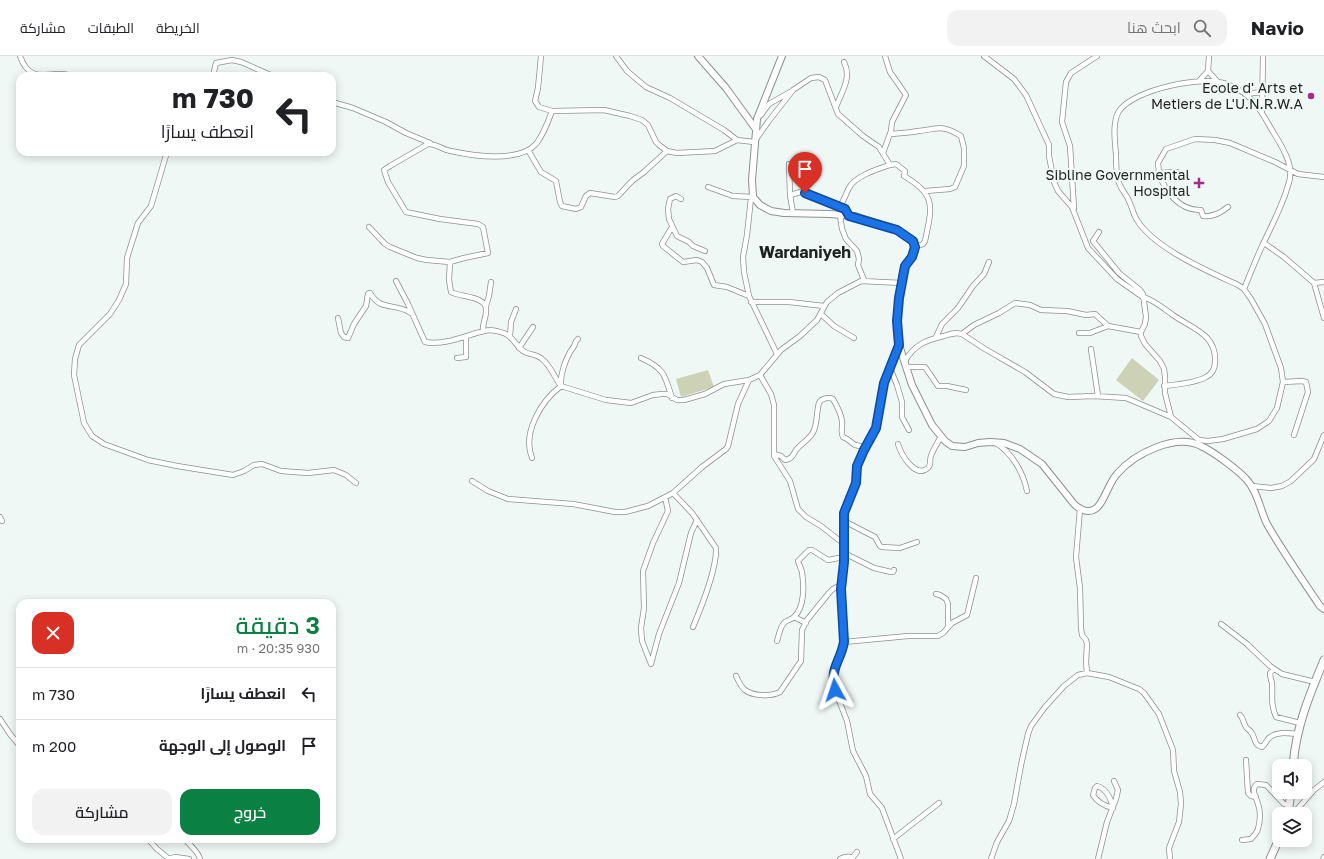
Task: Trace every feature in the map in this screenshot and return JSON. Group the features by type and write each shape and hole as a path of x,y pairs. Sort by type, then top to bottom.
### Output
{"main road":[{"path":"1294,759 1300,723 1324,660"},
{"path":"1290,799 1290,805"},
{"path":"1270,859 1275,847"}],"street":[{"path":"20,56 24,65 33,72"},
{"path":"541,56 538,88 535,101 539,107 552,111 604,110 642,120 648,125 656,142 667,151 684,153 712,152 728,146 737,140"},
{"path":"616,56 621,65 642,84 676,101 724,130 737,140 754,142"},
{"path":"698,56 726,88 755,128"},
{"path":"777,354 751,302 744,272 743,257 752,197 755,128 758,114 782,56"},
{"path":"883,153 890,134 892,122 905,100 906,94 890,72 886,56"},
{"path":"984,56 1014,79 1026,95 1049,145 1049,156 1056,185 1074,210"},
{"path":"1097,56 1071,73 1066,82 1062,122 1070,146 1074,210 1084,242 1091,252 1117,279 1144,298 1153,300 1172,315 1200,331 1210,342 1215,353 1215,367 1211,374 1199,380 1164,386"},
{"path":"1199,81 1208,71 1209,56"},
{"path":"1262,111 1263,56"},
{"path":"214,72 216,63 232,60 241,62 264,72"},
{"path":"836,106 848,77 844,62"},
{"path":"1208,71 1217,80 1237,88 1246,94 1262,111 1282,147 1290,170 1291,177 1282,203 1244,289"},
{"path":"755,128 766,107 811,78 819,77 825,80 838,114 877,146 890,165"},
{"path":"708,187 733,196 752,197 760,206 771,211 849,216 897,230 913,241 915,247 912,257 905,266 899,298 897,321 899,345 912,385 920,404 932,425 949,444 961,448 978,443 996,442 1016,446 1035,459 1046,469 1074,504 1080,509 1091,511 1097,508 1102,502 1110,483 1118,473 1130,462 1146,452 1160,446 1174,443 1201,443 1234,437 1264,425 1273,416 1278,408 1283,382 1281,368 1268,330 1261,315 1244,289 1176,254 1152,238 1137,220 1119,181 1115,150 1115,124 1120,110 1133,100 1148,92 1199,81 1217,80"},
{"path":"754,142 793,90"},
{"path":"1246,94 1262,92"},
{"path":"336,103 353,108 386,122 430,144 450,151 505,157 528,150 536,144 547,125 552,111"},
{"path":"890,134 940,128 951,130 960,136 964,148 964,166 955,187 925,192"},
{"path":"1228,207 1213,216 1203,216 1201,210 1187,208 1173,199 1168,193 1159,174 1158,164 1166,149 1195,139 1215,140 1230,143 1302,175 1324,177"},
{"path":"369,227 385,244 396,250 427,260 450,262 488,253 483,227 478,224 440,219 406,212 388,182 384,173 385,169 430,144"},
{"path":"528,150 541,172 556,181 562,206 578,209 581,207 586,196 590,193 615,197 621,194 632,181 667,151"},
{"path":"166,156 151,206 138,223 127,258 126,284 119,300 110,314 78,346 74,375 84,423 92,436 104,444 155,462 233,475 254,465 262,464 281,471 308,473 334,470 346,475 356,483"},
{"path":"789,164 790,195 793,213"},
{"path":"839,207 851,184 862,176 896,164 905,171 904,176 922,188 930,204 930,215 925,241 923,244 915,247"},
{"path":"1159,174 1177,172"},
{"path":"790,195 805,193 845,209 849,216"},
{"path":"680,199 676,196 670,199 668,209 672,227 677,236 689,242 693,246 705,251"},
{"path":"840,215 842,230 846,239 857,251 859,259 858,265 864,280"},
{"path":"672,227 662,244 664,246 683,262 697,260 702,262 707,268 714,285 727,287 749,296"},
{"path":"1099,232 1093,242 1115,269 1140,290 1144,298 1145,322 1141,336 1145,344 1160,361 1164,369 1165,398 1171,417"},
{"path":"1264,244 1284,257 1314,283 1324,318"},
{"path":"450,262 449,280 451,292 472,298 486,306"},
{"path":"936,337 942,324 958,308 973,286 984,274 989,262"},
{"path":"532,458 529,445 529,435 531,429 542,407 556,389 561,386 598,398 618,402 631,403 653,395 662,394 667,394 672,398 681,400 689,399 704,394 724,384 749,380 760,375 781,350 800,336 817,320 824,306 834,296 856,283 864,280 902,283"},
{"path":"396,281 425,342 442,342 466,337 483,331 496,331 510,336 524,352 543,359 561,386"},
{"path":"483,331 482,325 486,312 491,282"},
{"path":"1314,283 1324,282"},
{"path":"338,318 341,333 344,337 348,338 354,324 366,306 369,293 380,304 401,308 411,313"},
{"path":"751,302 789,302 824,306"},
{"path":"962,334 974,325 999,313 1012,304 1018,303 1030,305 1041,310 1095,314 1108,326"},
{"path":"510,336 511,322 516,309"},
{"path":"821,314 834,326 854,338"},
{"path":"1079,333 1090,333 1108,326 1141,332"},
{"path":"519,348 533,327"},
{"path":"906,364 908,355 917,345 926,340 954,333 962,334 1025,372 1054,394 1068,397 1098,396 1126,398 1171,417 1243,476 1252,486 1267,523 1320,606 1324,609"},
{"path":"458,358 466,357 466,337"},
{"path":"561,386 561,380 567,360 578,339"},
{"path":"899,345 882,388 876,428 865,447 857,466 856,483 846,507 841,585 844,642 834,671 834,681 835,690 847,721 853,750 866,776 870,794 882,808 901,859"},
{"path":"1091,349 1098,396"},
{"path":"641,358 653,363 661,370 672,398"},
{"path":"906,364 925,367 938,386 947,386 966,390"},
{"path":"890,368 902,402 902,417 909,430"},
{"path":"760,375 771,394 774,405 774,454 790,481 796,504 800,512 808,519 821,526 844,544"},
{"path":"472,481 497,496 508,499 573,504 618,512 643,508 673,493 702,467 726,449 738,404 749,380"},
{"path":"1283,382 1302,381 1306,382 1308,387 1308,392 1294,436"},
{"path":"774,454 781,456 786,460 793,455 800,445 813,433 819,404 823,399 830,398 833,399 841,415 843,422 841,434 843,437 854,445 865,447"},
{"path":"1252,486 1271,488 1282,486 1291,481 1315,458 1324,435"},
{"path":"898,444 906,460 913,468 924,470 928,468 930,464 930,456 941,436"},
{"path":"996,442 1002,446 1016,464 1023,478 1027,491"},
{"path":"673,493 697,520 715,545 716,551 706,592 693,627"},
{"path":"665,497 668,504 668,511 653,543 643,571 644,608 641,628 642,641 651,664 659,634 677,588 691,533 697,520"},
{"path":"1080,509 1076,556 1080,588 1081,628 1082,635 1087,644 1087,673"},
{"path":"844,521 875,537 882,547 900,548 917,542"},
{"path":"777,641 783,623 794,617 798,611 803,590 802,573 798,561 808,550 812,550 828,560 844,555 874,568 891,572 894,570"},
{"path":"844,642 908,636 938,636 943,633 954,621 967,615 976,578"},
{"path":"736,676 743,689 752,694 766,695 780,692 801,661 802,630 829,593 841,585"},
{"path":"936,594 946,599 948,604 948,627"},
{"path":"794,617 806,623"},
{"path":"1220,624 1247,644 1274,669 1285,675 1315,682"},
{"path":"1274,669 1270,673 1272,681 1271,704 1276,717 1300,723"},
{"path":"991,859 997,842 1009,821 1031,726 1045,707 1064,686 1078,675 1087,673 1109,677 1139,689 1144,693 1159,714 1173,750 1174,771 1180,792 1181,804 1179,822 1169,848 1170,859"},
{"path":"1240,715 1252,733 1256,744 1262,747 1269,738 1278,733 1297,734"},
{"path":"0,719 16,741"},
{"path":"1246,760 1248,793 1251,796 1256,797"},
{"path":"1098,859 1107,822 1118,790 1114,781"},
{"path":"1299,807 1314,790 1324,782"},
{"path":"1242,840 1251,839 1258,830 1260,812 1254,786 1262,784 1269,788 1284,804 1290,805"},
{"path":"1097,786 1103,787 1112,800 1113,808 1104,805 1093,795 1097,786"},
{"path":"893,839 939,803"},
{"path":"151,843 156,849 169,859 175,857 189,859"},
{"path":"188,843 198,853 200,859"},
{"path":"840,859 844,857 853,858 857,852"}],"green space":[{"path":"1132,358 1159,380 1143,401 1116,380"},
{"path":"708,370 714,387 681,397 676,379"}],"place":[{"name":"Ecole d' Arts et Metiers de L'U.N.R.W.A","path":"1311,96"},
{"name":"Sibline Governmental Hospital","path":"1199,183"}],"district":[{"name":"Wardaniyeh","path":"805,252"}],"route":[{"path":"805,193 845,209 849,216 855,216 897,230 913,241 915,247 912,257 905,266 899,298 897,330 899,345 884,383 877,414 876,428 871,435 857,466 856,483 844,513 844,562 841,589 844,642 833,676 835,690"}]}
